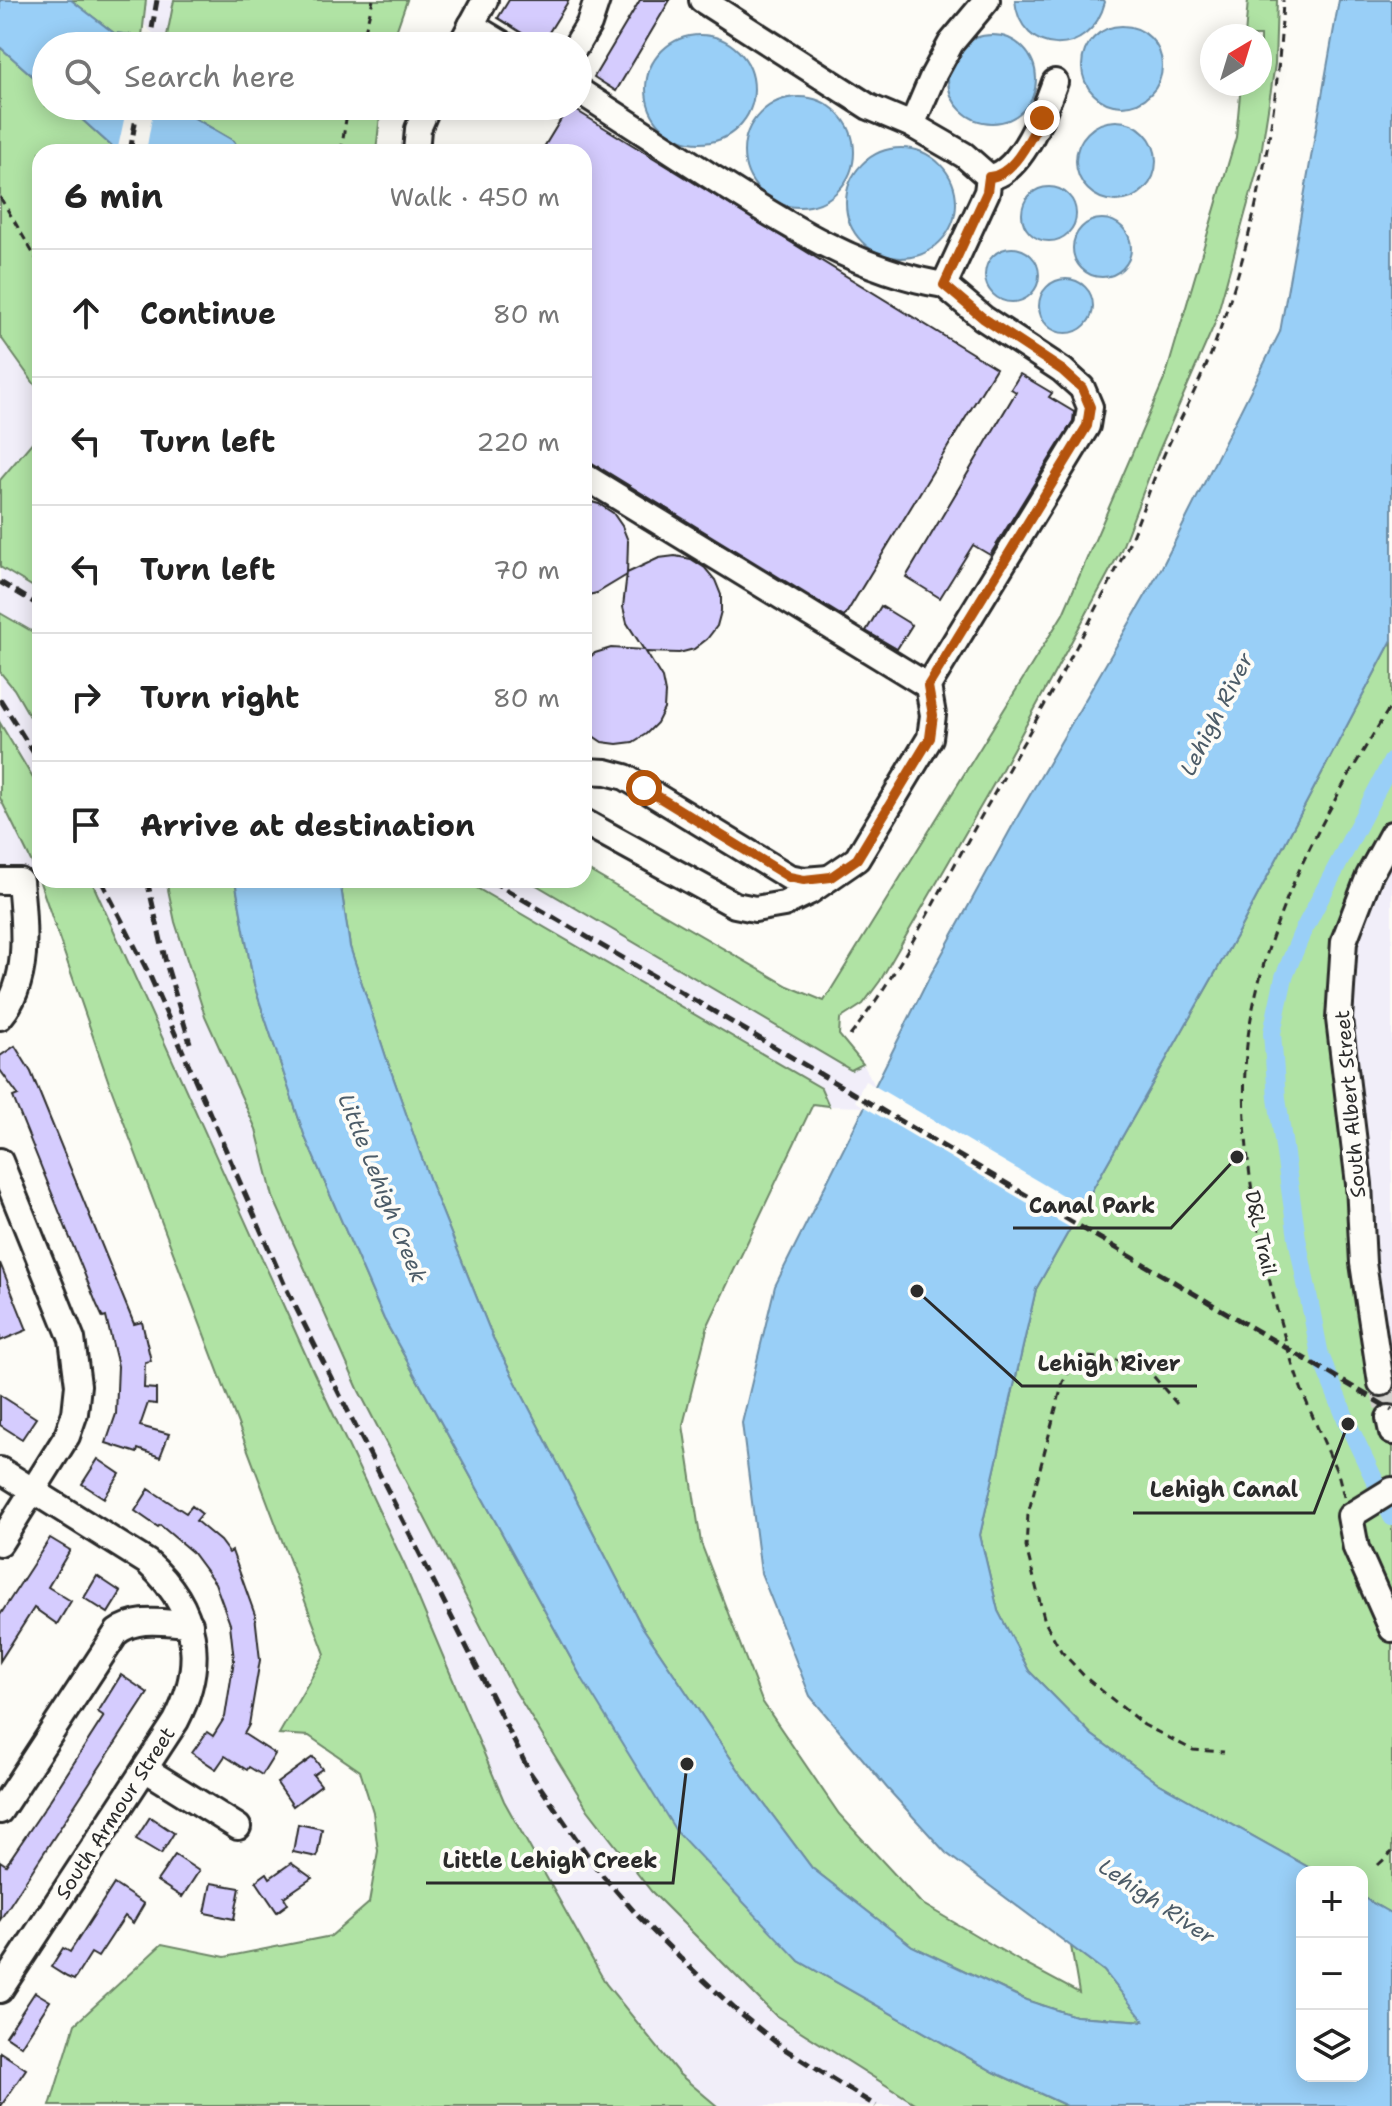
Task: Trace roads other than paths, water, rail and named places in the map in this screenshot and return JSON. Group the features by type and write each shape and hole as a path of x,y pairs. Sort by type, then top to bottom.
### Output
{"street":[{"path":"468,32 485,0"},
{"path":"584,32 597,0"},
{"path":"702,0 869,107 912,125 964,155 989,177 1008,169 1025,146 1042,118 1055,82"},
{"path":"912,125 951,43 987,0"},
{"path":"592,99 757,206 819,241 902,277 944,285 983,318 1062,370 1082,388 1090,407 1087,426 928,686 933,715 930,738 857,859 809,892 784,904 755,909 735,905 592,826"},
{"path":"417,144 422,120"},
{"path":"944,285 987,192 989,177"},
{"path":"592,481 928,686"},
{"path":"592,771 625,777 789,877 804,880 831,877"},
{"name":"South Albert Street","path":"1381,1383 1363,1263 1359,1184 1339,1019 1344,941 1369,876 1392,834"},
{"path":"0,1017 16,993 20,976 23,910 10,881"},
{"path":"0,1161 72,1339 78,1385 75,1413 56,1456 0,1543"},
{"path":"0,1470 147,1562 175,1591 190,1624 139,1621 117,1632 0,1811"},
{"path":"1392,1490 1360,1509 1356,1548 1392,1629"},
{"name":"South Armour Street","path":"1,1986 176,1721 194,1673 190,1624"},
{"path":"145,1769 238,1827"}],"water":[{"path":"0,0 71,0 113,32 32,32 32,76 0,47"},
{"path":"1015,0 1105,2 1097,21 1085,34 1071,42 1056,44 1042,41 1029,33 1020,19"},
{"path":"1339,0 1392,0 1392,640 1236,936 1036,1289 980,1535 998,1611 1029,1671 1092,1735 1158,1783 1306,1866 1296,1866 1296,2082 1368,2082 1368,1900 1392,1914 1392,2106 1067,2106 994,2072 799,1961 676,1831 580,1675 384,1319 305,1137 254,985 236,888 341,888 350,947 386,1057 431,1184 493,1338 641,1625 738,1769 812,1868 912,1946 1026,2000 1075,2016 1144,2021 1104,1971 946,1853 810,1696 761,1573 742,1423 775,1286 931,974 1019,814 1162,567 1280,332"},
{"path":"1122,26 1137,29 1150,38 1159,51 1162,66 1159,81 1150,94 1137,103 1122,106 1107,103 1094,94 1085,81 1082,66 1085,51 1094,38 1107,29"},
{"path":"700,35 721,39 738,51 750,68 754,89 750,110 738,127 721,139 700,143 679,139 662,127 650,110 646,89 650,68 662,51 679,39"},
{"path":"992,35 1017,42 1029,54 1036,79 1029,104 1017,116 992,123 967,116 955,104 948,79 955,54 967,42"},
{"path":"799,97 820,102 838,113 849,131 854,152 849,173 838,191 820,202 799,207 778,202 760,191 749,173 744,152 749,131 760,113 778,102"},
{"path":"83,120 198,120 236,144 109,144"},
{"path":"1116,121 1131,124 1144,133 1153,146 1156,161 1153,176 1144,189 1131,198 1116,201 1101,198 1088,189 1079,176 1076,161 1079,146 1088,133 1101,124"},
{"path":"901,148 922,152 940,164 952,182 956,203 952,224 940,242 922,254 901,258 880,254 862,242 850,224 846,203 850,182 862,164 880,152"},
{"path":"1049,187 1068,195 1076,214 1068,233 1049,241 1030,233 1022,214 1030,195"},
{"path":"1102,219 1122,228 1131,248 1122,268 1102,277 1082,268 1073,248 1082,228"},
{"path":"1012,248 1031,256 1039,275 1031,294 1012,302 993,294 985,275 993,256"},
{"path":"1066,279 1085,287 1093,306 1085,325 1066,333 1047,325 1039,306 1047,287"}],"waterway":[{"path":"1392,761 1302,933 1284,977 1272,1033 1277,1098 1297,1238 1320,1355 1348,1424 1392,1517"}],"tunnel":[{"path":"1381,1383 1389,1418"}],"railway":[{"path":"151,32 157,0"},
{"path":"131,144 136,120"},
{"path":"0,582 32,601"},
{"path":"0,699 32,750"},
{"path":"105,888 150,976 286,1288 529,1771 598,1870 680,1958 738,2012 783,2048 876,2106"},
{"path":"149,888 166,963 190,1043"},
{"path":"504,888 1392,1410"}],"place":[{"name":"Canal Park","path":"1237,1157"},
{"name":"Lehigh River","path":"917,1291"},
{"name":"Lehigh Canal","path":"1348,1424"},
{"name":"Little Lehigh Creek","path":"687,1764"}]}
